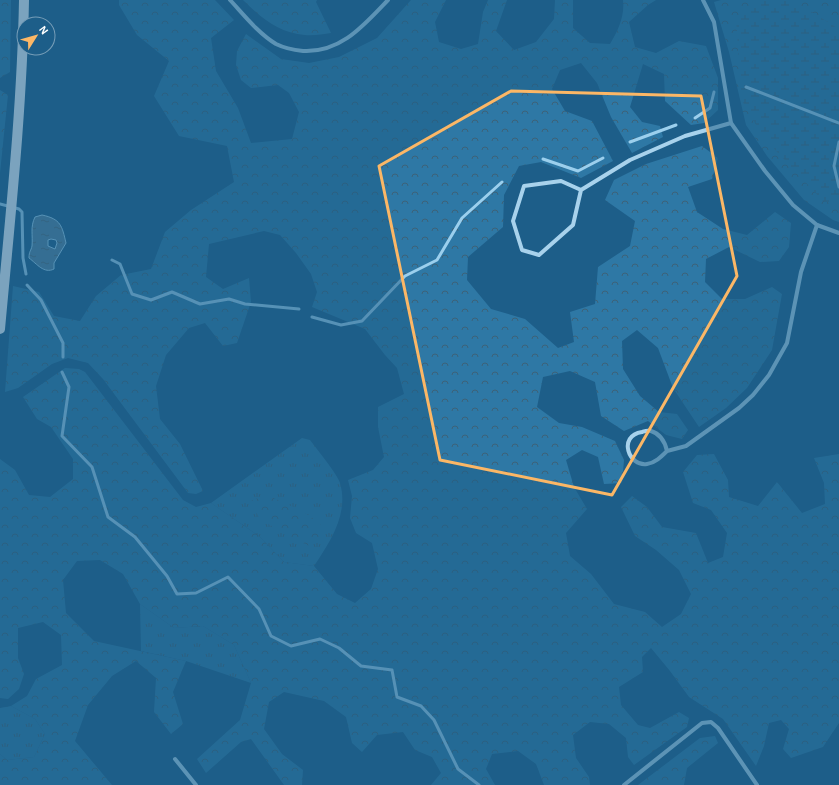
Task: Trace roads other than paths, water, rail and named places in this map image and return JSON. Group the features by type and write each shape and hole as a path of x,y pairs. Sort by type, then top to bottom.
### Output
{"main road":[{"path":"0,329 9,240 22,65 24,0"}],"street":[{"path":"230,0 259,31 277,44 294,50 311,51 327,49 344,41 364,25 388,0"},
{"path":"703,0 714,22 731,123 765,171 793,205 817,224 839,233"},
{"path":"582,190 561,181 524,186 513,221 522,250 539,255 573,225 582,190 630,160 685,136 731,123"},
{"path":"668,451 665,442 657,433 648,431 638,432 628,441 627,448 633,459 642,464 649,464 658,460 668,451 686,446 739,408 753,395 769,375 787,343 801,272 817,224"},
{"path":"624,785 702,723 711,722 718,728 757,785"},
{"path":"175,759 196,785"}],"water":[{"path":"42,215 53,219 60,224 62,228 66,243 54,263 54,269 47,270 41,268 29,258 32,246 32,231 35,217","holes":["48,240 56,240 57,243 55,249 48,246"]}],"waterway":[{"path":"746,87 839,123"},
{"path":"695,118 710,108 714,92"},
{"path":"630,142 676,125"},
{"path":"839,142 834,166 839,187"},
{"path":"543,159 578,171 603,158"},
{"path":"312,317 341,325 362,321 405,276 437,260 462,218 502,182"},
{"path":"0,204 19,209 22,212 23,258 26,274"},
{"path":"112,260 120,264 132,294 151,300 172,292 200,304 229,299 245,304 299,309"},
{"path":"27,285 41,300 63,343 63,357"},
{"path":"62,372 69,387 62,436 92,467 108,517 135,537 167,576 177,594 196,593 228,577 259,609 271,636 291,646 320,639 339,648 361,666 392,670 397,697 421,706 434,720 458,769 479,785"}]}
